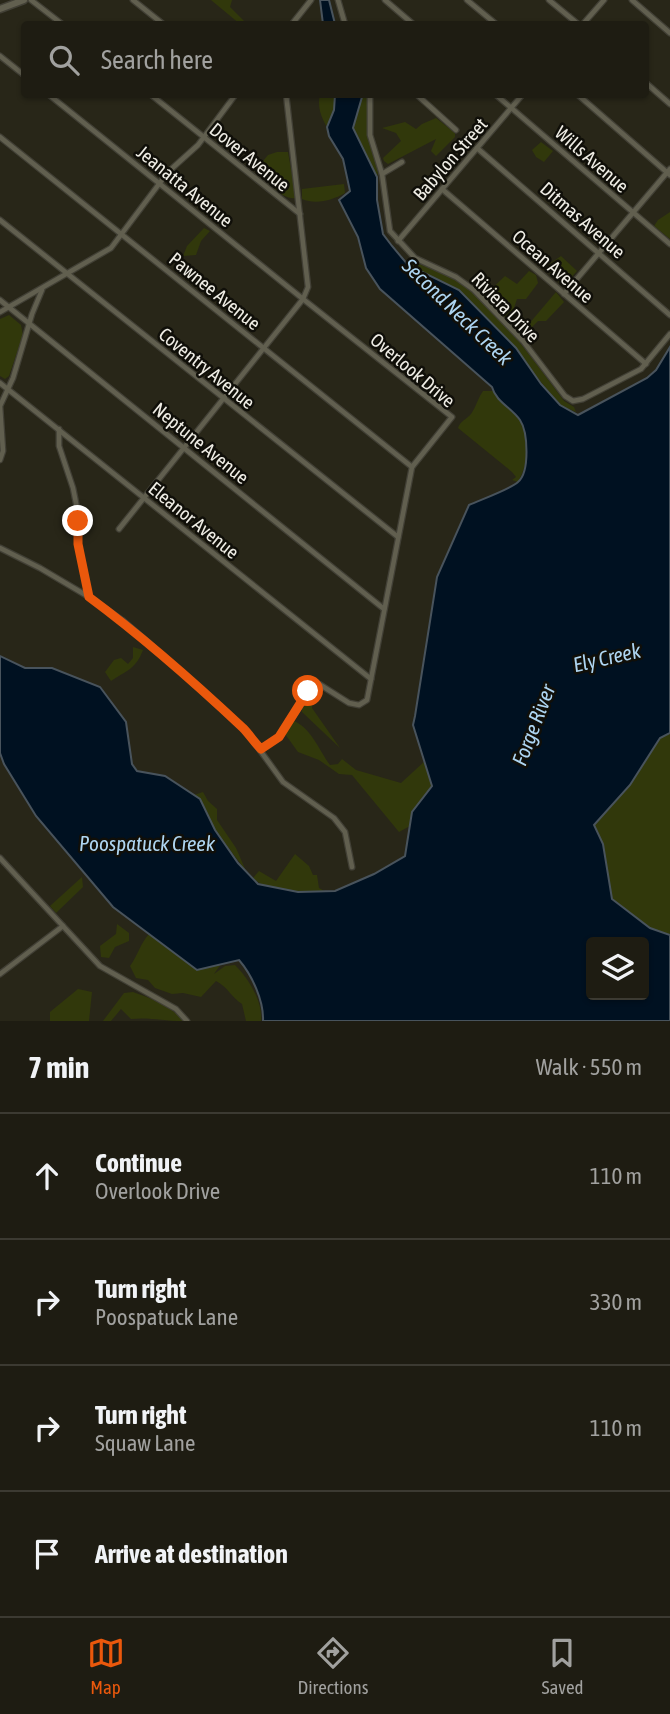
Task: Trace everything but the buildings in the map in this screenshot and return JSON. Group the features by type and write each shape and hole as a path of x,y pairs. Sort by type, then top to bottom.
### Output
{"main road":[{"path":"0,9 24,0"}],"street":[{"path":"31,0 58,21"},
{"path":"133,0 159,21"},
{"path":"294,21 311,0"},
{"path":"338,0 344,21"},
{"path":"385,0 410,21"},
{"path":"467,0 492,21"},
{"path":"549,0 574,21"},
{"path":"586,21 604,0"},
{"path":"632,0 670,33"},
{"path":"0,56 21,73"},
{"path":"649,86 670,104"},
{"name":"Jeanatta Avenue","path":"53,98 303,299"},
{"name":"Dover Avenue","path":"155,98 300,214"},
{"path":"0,312 111,248 159,183 204,138 233,98"},
{"path":"119,529 303,299 307,287 286,98"},
{"path":"370,98 370,135 382,174 390,231 398,241"},
{"path":"420,98 456,130"},
{"name":"Wills Avenue","path":"500,98 670,244"},
{"name":"Babylon Street","path":"398,241 520,98"},
{"path":"564,293 669,172 583,98"},
{"name":"Pawnee Avenue","path":"0,137 412,467"},
{"name":"Ditmas Avenue","path":"477,148 670,315"},
{"path":"382,174 402,162"},
{"name":"Ocean Avenue","path":"442,189 646,364"},
{"name":"Coventry Avenue","path":"0,220 398,537"},
{"name":"Riviera Drive","path":"398,241 415,258 456,277 474,290 523,341 560,391 573,401 583,399 640,369 670,334"},
{"path":"0,460 4,451 0,406 43,289"},
{"name":"Overlook Drive","path":"261,749 279,737 314,685 318,684 349,703 359,705 367,700 412,467 452,418 303,299"},
{"name":"Neptune Avenue","path":"0,300 385,609"},
{"name":"Eleanor Avenue","path":"0,383 371,679"},
{"path":"59,429 59,446 77,508 78,544 89,597"},
{"path":"0,548 89,597 150,644 246,731 284,782 334,818 345,832 352,867"},
{"path":"0,858 100,966 176,1009 187,1021"},
{"path":"0,975 62,926"}],"green space":[{"path":"211,0 232,0 230,7 244,21 236,21"},
{"path":"320,98 335,98 334,110 327,127 320,111"},
{"path":"361,98 367,98 367,135 378,172 377,177 354,131"},
{"path":"436,118 455,133 455,137 436,156 431,151 436,139 388,164 384,161 383,158 401,141 396,133 382,128 405,122 416,129"},
{"path":"541,142 553,151 544,162 536,157 532,150"},
{"path":"288,152 296,198 280,193 259,172 259,166 268,155"},
{"path":"344,184 345,193 335,198 319,202 302,199 302,189"},
{"path":"670,212 670,239 654,226"},
{"path":"204,228 210,231 201,241 196,255 183,256 187,246"},
{"path":"561,256 577,271 564,285 545,267"},
{"path":"413,261 451,278 477,296 504,324 564,401 574,407 576,412 560,405 502,335 459,290 408,265"},
{"path":"529,271 536,275 538,283 526,299 517,299 513,311 505,318 484,296 505,276 517,284"},
{"path":"556,292 564,302 546,321 538,321 526,333 528,325"},
{"path":"9,315 21,325 23,335 9,376 5,379 0,376 0,319"},
{"path":"483,391 493,391 515,414 523,428 527,452 518,482 512,480 516,477 512,472 458,428 471,414"},
{"path":"133,647 143,650 137,661 111,681 105,672 114,660 121,658 128,664 133,658"},
{"path":"314,691 318,693 312,708 340,748 302,712"},
{"path":"294,721 310,734 330,765 338,764 342,759 356,770 401,783 425,761 432,786 412,812 410,826 399,832 352,775 339,774 319,760 298,752 285,734"},
{"path":"670,733 670,935 650,928 612,899 603,844 594,824 630,785 660,738"},
{"path":"203,792 217,809 217,820 236,848 246,871 215,830 200,799 194,795"},
{"path":"295,854 309,866 313,875 317,875 319,888 326,892 277,889 253,878 259,871 276,881"},
{"path":"82,877 83,887 56,913 50,906"},
{"path":"117,924 129,933 129,941 115,947 109,958 101,957 100,946 116,934"},
{"path":"149,934 197,970 221,964 214,974 225,966 235,965 254,990 260,1006 261,1021 246,1021 242,1004 216,981 201,997 183,993 172,994 155,988 148,980 136,978 130,966"},
{"path":"78,989 92,992 89,1021 50,1021 50,1012"},
{"path":"133,992 167,1007 183,1021 131,1019 121,1009 111,1021 103,1021 124,993"}],"water":[{"path":"320,0 329,0 334,21 323,21"},
{"path":"335,98 362,98 353,128 377,177 377,200 383,234 408,265 459,290 516,348 541,384 560,405 578,415 647,378 656,370 670,347 670,733 660,738 630,785 594,825 603,844 612,899 650,928 670,935 670,1021 263,1021 262,1005 256,989 239,960 197,970 113,907 36,816 4,764 0,753 0,656 25,668 52,668 100,687 126,722 132,764 137,771 165,776 200,799 215,830 238,863 258,884 298,892 335,891 374,874 405,856 412,812 432,786 413,725 437,577 469,505 509,488 522,477 526,461 526,442 520,420 497,397 492,387 380,289 366,268 358,237 339,200 350,191 343,159 329,136 327,127 334,110"}],"route":[{"path":"78,521 78,544 89,597 150,644 246,731 261,749 279,737 308,691"}],"water label":[{"name":"Second Neck Creek","path":"457,312"},
{"name":"Ely Creek","path":"607,658"},
{"name":"Forge River","path":"534,725"},
{"name":"Poospatuck Creek","path":"147,844"}]}
